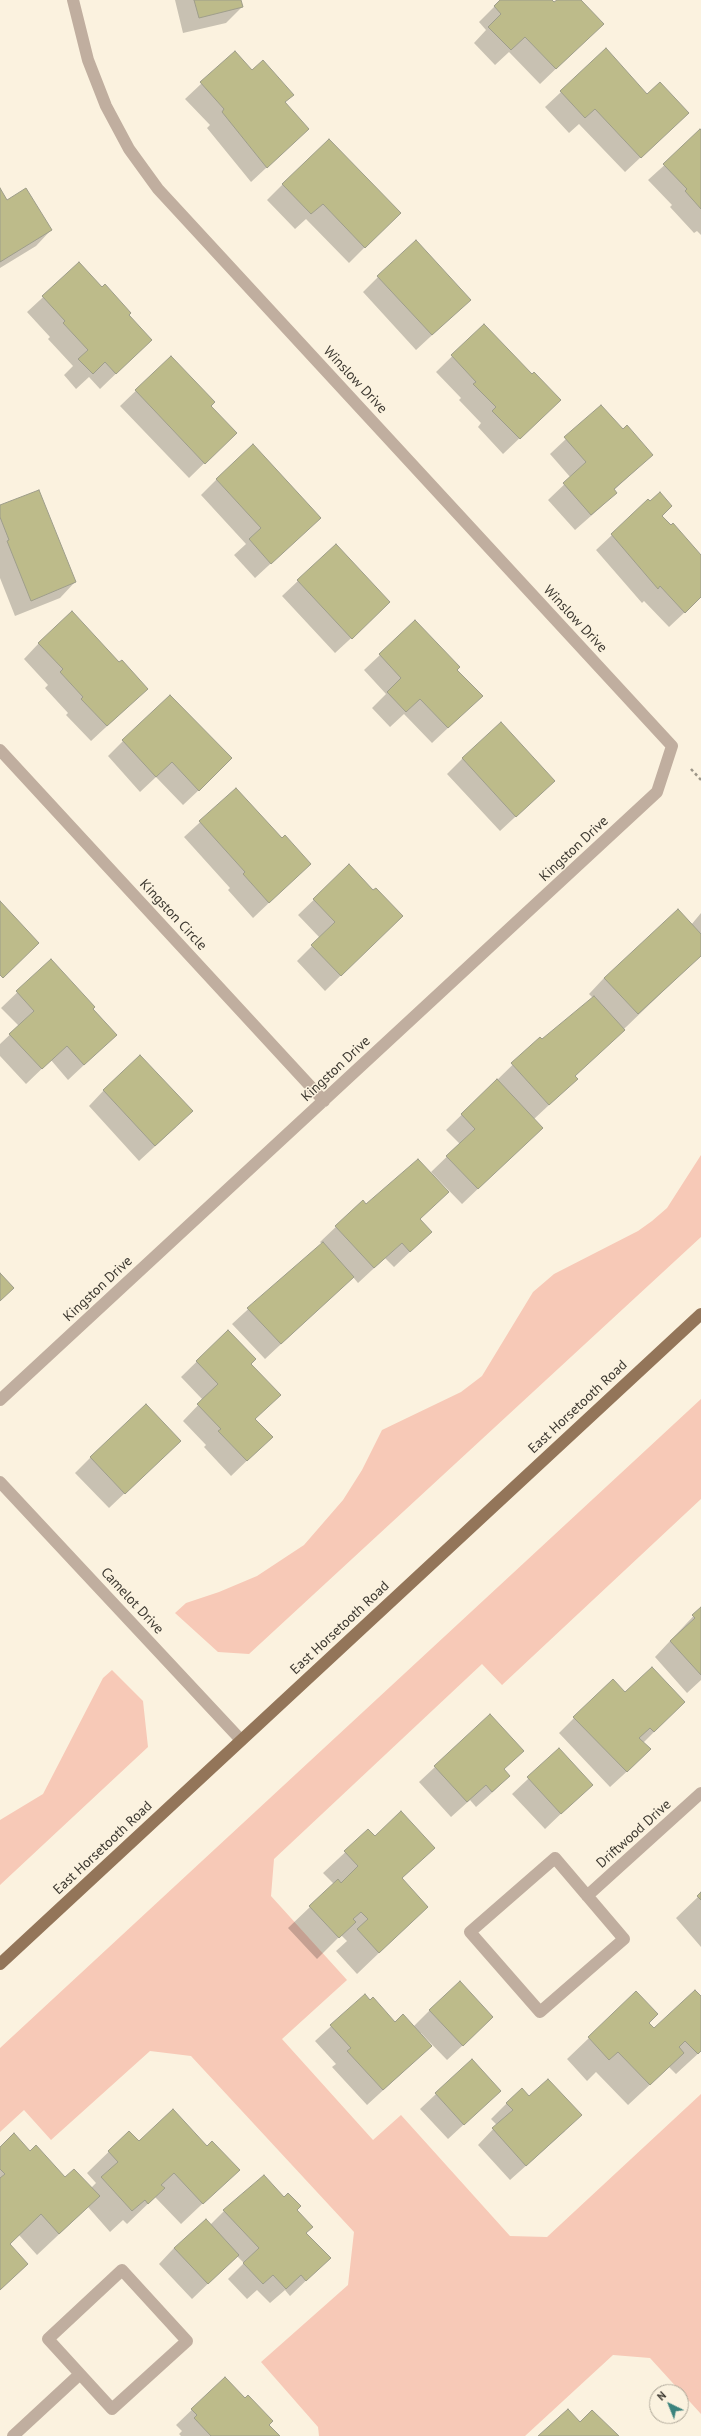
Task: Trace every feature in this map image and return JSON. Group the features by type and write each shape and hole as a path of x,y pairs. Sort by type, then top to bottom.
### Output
{"main road":[{"name":"East Horsetooth Road","path":"0,1964 701,1314"}],"street":[{"name":"Winslow Drive","path":"74,0 88,60 106,106 129,149 158,189 672,746"},
{"name":"Kingston Drive","path":"0,1400 657,792 672,746"},
{"name":"Kingston Circle","path":"0,750 324,1101"},
{"name":"Camelot Drive","path":"0,1482 241,1740"},
{"name":"Driftwood Drive","path":"587,1896 701,1794"},
{"path":"555,1858 587,1896 624,1939 540,2012 470,1932 555,1858"},
{"path":"122,2270 187,2341 112,2409 80,2374 48,2339 122,2270"},
{"path":"13,2436 80,2374"}],"shaded area":[{"path":"701,1155 701,1237 249,1654 218,1652 175,1613 186,1603 219,1592 257,1576 304,1545 343,1500 362,1470 382,1430 461,1392 482,1376 533,1292 554,1274 638,1231 652,1221 667,1208"},
{"path":"701,1399 701,1499 502,1685 482,1664 274,1859 271,1896 347,1980 282,2039 373,2140 401,2115 510,2236 547,2237 701,2094 701,2414 689,2401 689,2384 674,2384 650,2358 613,2355 525,2436 319,2436 318,2427 261,2362 348,2285 354,2232 191,2056 150,2051 51,2140 24,2110 0,2132 0,2048"},
{"path":"112,1670 143,1701 148,1747 0,1885 0,1820 43,1794 103,1678"}],"building":[{"path":"194,0 241,0 243,7 199,18"},
{"path":"500,0 552,0 554,2 557,0 581,0 604,24 556,69 525,37 511,50 488,27 501,14 494,6"},
{"path":"606,48 647,94 660,82 689,113 641,158 595,109 585,118 560,91"},
{"path":"235,51 252,70 263,60 294,95 285,102 309,129 267,168 222,112 224,109 200,82"},
{"path":"700,129 701,209 685,191 687,189 663,164"},
{"path":"329,139 401,213 365,248 323,204 311,214 282,184"},
{"path":"0,188 7,200 26,188 52,230 0,262"},
{"path":"416,240 471,300 432,335 377,276"},
{"path":"79,262 102,287 105,284 131,313 129,315 152,340 116,374 105,362 93,374 78,359 88,350 63,323 65,321 42,296"},
{"path":"484,324 532,374 534,372 561,400 520,439 492,411 496,407 473,384 476,382 451,355"},
{"path":"171,356 215,402 211,406 237,433 205,464 135,390"},
{"path":"601,405 623,429 627,425 653,455 614,489 617,493 591,515 563,483 586,462 564,437"},
{"path":"253,444 321,518 271,564 249,539 261,528 216,479"},
{"path":"39,490 76,582 31,601 7,541 9,540 0,517 0,505"},
{"path":"660,492 672,506 662,516 671,525 673,523 701,555 701,597 685,613 660,586 658,589 611,534 648,499 650,501"},
{"path":"336,544 390,602 352,639 297,580"},
{"path":"72,611 119,662 122,660 148,689 107,726 81,699 83,697 60,672 63,669 38,643"},
{"path":"415,620 460,667 457,670 483,696 448,728 420,699 406,712 387,692 401,678 379,654"},
{"path":"170,695 232,758 199,791 172,762 156,777 122,740"},
{"path":"501,722 555,781 516,817 462,758"},
{"path":"236,788 282,838 285,835 311,864 269,903 243,874 245,872 199,821"},
{"path":"349,864 373,890 376,888 403,916 341,976 311,945 335,922 313,899"},
{"path":"0,901 39,943 3,978 0,975"},
{"path":"678,909 701,934 701,956 638,1014 604,978"},
{"path":"51,959 95,1007 93,1009 117,1035 84,1065 67,1046 42,1069 9,1034 34,1011 16,991"},
{"path":"594,996 625,1030 575,1076 578,1079 549,1105 511,1063 540,1037 542,1039"},
{"path":"140,1055 193,1111 155,1146 103,1090"},
{"path":"497,1079 543,1128 478,1189 446,1156 475,1129 461,1114"},
{"path":"418,1159 449,1192 420,1219 432,1232 410,1252 402,1243 374,1268 335,1226 363,1200 366,1204"},
{"path":"323,1242 354,1277 281,1344 247,1308"},
{"path":"0,1273 14,1288 0,1301"},
{"path":"228,1330 256,1359 251,1364 281,1395 255,1419 273,1437 247,1461 218,1431 221,1429 197,1404 218,1384 196,1361"},
{"path":"146,1404 181,1441 125,1494 90,1457"},
{"path":"701,1607 701,1675 670,1641 695,1618 692,1615"},
{"path":"652,1667 685,1702 654,1732 650,1728 639,1738 651,1749 627,1772 573,1717 613,1679 625,1692"},
{"path":"490,1714 524,1751 504,1769 510,1776 492,1792 486,1785 467,1802 434,1766"},
{"path":"559,1748 593,1785 561,1814 527,1777"},
{"path":"401,1811 435,1848 402,1878 428,1907 379,1953 357,1929 368,1919 361,1912 353,1919 356,1922 339,1938 309,1906 338,1879 341,1883 358,1866 344,1851 368,1829 375,1836"},
{"path":"701,1892 701,1900 697,1896"},
{"path":"460,1981 493,2017 463,2046 429,2010"},
{"path":"695,1990 701,1996 701,2051 698,2054 685,2041 679,2047 684,2053 650,2085 618,2052 609,2060 588,2037 636,1991 658,2014 649,2023 654,2028"},
{"path":"365,1994 370,2000 373,1997 395,2022 403,2014 432,2046 383,2090 347,2051 351,2048 330,2025"},
{"path":"472,2059 501,2091 464,2125 435,2093"},
{"path":"548,2079 582,2115 526,2166 492,2128 513,2110 506,2103 522,2088 529,2096"},
{"path":"173,2109 207,2146 212,2141 240,2170 203,2204 174,2173 161,2185 165,2188 148,2204 145,2200 132,2211 101,2177 118,2162 108,2151 129,2131 139,2141"},
{"path":"14,2133 30,2151 36,2145 65,2177 74,2169 100,2196 59,2234 41,2214 10,2244 28,2264 0,2290 0,2178 5,2174 0,2169 0,2147"},
{"path":"264,2175 284,2197 288,2193 301,2206 297,2210 313,2227 306,2233 331,2258 306,2281 301,2275 286,2289 273,2275 263,2284 243,2263 259,2248 223,2210"},
{"path":"206,2219 239,2255 208,2284 174,2248"},
{"path":"225,2377 245,2398 248,2395 273,2421 269,2425 280,2436 211,2436 194,2418 197,2415 191,2409"},
{"path":"568,2409 580,2422 592,2410 619,2436 538,2436"}]}
